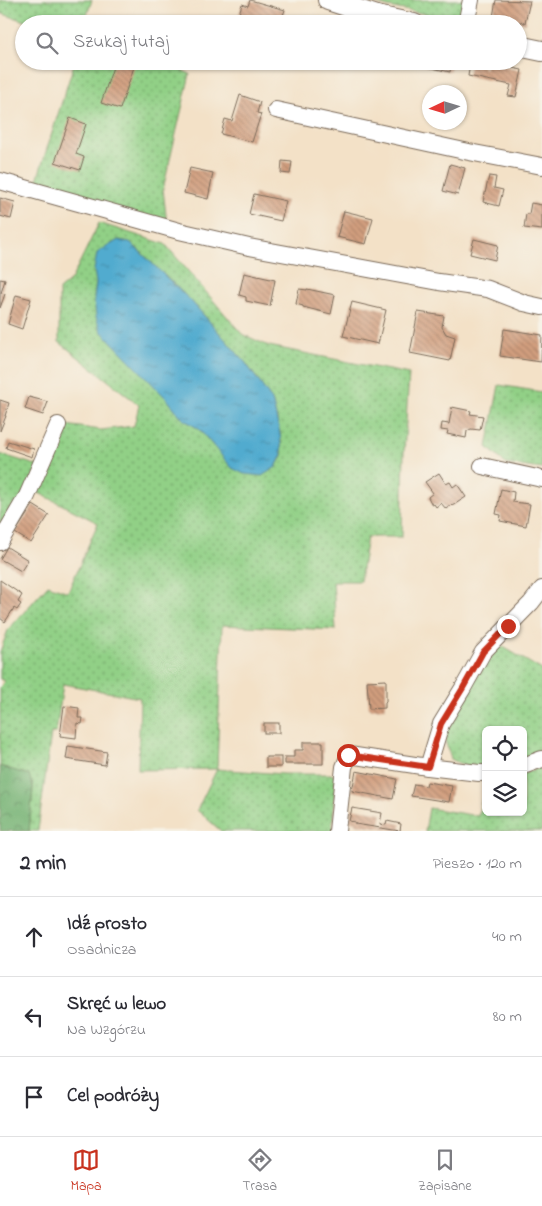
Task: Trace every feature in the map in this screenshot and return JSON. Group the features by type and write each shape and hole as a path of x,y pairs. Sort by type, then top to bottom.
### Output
{"street":[{"path":"328,0 374,15"},
{"path":"468,15 471,0"},
{"path":"527,48 542,51"},
{"path":"276,110 542,166"},
{"path":"0,181 180,231 248,247 439,282 488,289 524,303 542,307"},
{"path":"0,542 28,496 58,425"},
{"path":"482,466 542,479"},
{"path":"428,767 441,724 483,652 531,603 542,589"},
{"path":"337,831 344,767 348,755 482,773"},
{"path":"527,765 542,759"}],"green space":[{"path":"0,0 92,0 87,15 15,15 15,18 0,13"},
{"path":"366,0 465,0 462,15 430,15 388,7"},
{"path":"72,70 181,70 190,74 163,189 167,224 35,186"},
{"path":"99,223 165,244 242,334 269,346 409,374 404,453 402,537 367,537 360,581 333,581 336,630 222,625 217,769 138,770 140,698 63,684 56,733 51,733 38,831 29,831 33,787 29,776 0,766 0,688 4,681 0,679 0,652 8,630 48,585 68,592 98,523 37,492 57,451 66,425 101,430 134,426 139,405 59,342 59,290 71,280","holes":["119,240 130,242 192,302 245,362 272,400 280,433 282,455 276,467 232,468 199,429 183,419 94,298 97,253"]},
{"path":"499,385 542,392 542,469 506,464 487,447"},
{"path":"0,454 39,466 0,536"},
{"path":"500,645 542,670 542,757 527,763 527,726 482,726 482,768 467,767 451,759 444,737 468,688"},
{"path":"0,766 29,775 33,787 29,831 0,831"},
{"path":"542,767 542,831 425,831 429,808 478,816 482,800 482,816 527,816 527,773"},
{"path":"217,769 283,774 331,774 336,777 332,831 221,831 197,810"}],"water":[{"path":"118,240 130,242 192,302 245,362 272,400 280,433 282,455 276,467 262,476 244,474 232,468 199,429 183,419 166,398 101,331 96,317 94,298 96,283 94,270 97,253"}],"building":[{"path":"250,0 285,10 283,15 239,14 242,4 248,6"},
{"path":"496,0 530,1 527,15 493,15"},
{"path":"112,70 133,70 120,109 101,103"},
{"path":"469,70 522,70 516,97 508,96 511,85 468,76"},
{"path":"240,95 260,102 257,113 261,114 252,142 221,134 225,119 232,121"},
{"path":"70,118 86,124 76,154 84,157 80,170 55,162"},
{"path":"282,161 292,162 290,174 281,173"},
{"path":"450,164 465,168 458,195 443,191"},
{"path":"190,168 213,173 208,199 184,193"},
{"path":"489,176 496,177 494,188 503,190 499,206 483,202"},
{"path":"254,194 286,201 281,221 249,214"},
{"path":"0,198 15,202 11,219 0,216"},
{"path":"531,203 542,205 542,230 524,228 526,214 529,214"},
{"path":"344,211 373,218 366,244 337,237"},
{"path":"474,239 498,245 495,260 470,254"},
{"path":"244,273 275,280 270,306 246,301 246,297 239,295"},
{"path":"0,279 5,280 1,293 5,294 0,308"},
{"path":"299,289 335,295 331,314 296,304"},
{"path":"16,295 31,299 22,329 8,324"},
{"path":"352,302 386,310 378,344 343,336"},
{"path":"418,312 444,316 442,327 446,334 455,337 450,361 410,353"},
{"path":"504,329 542,335 541,362 500,356"},
{"path":"29,397 48,402 43,415 25,409"},
{"path":"0,400 9,403 0,431"},
{"path":"452,407 471,411 470,414 483,416 480,430 471,429 467,431 466,438 447,434 448,431 441,430 442,423 449,424"},
{"path":"8,441 34,449 32,457 6,448"},
{"path":"439,473 446,484 450,482 453,487 457,484 466,497 446,509 441,503 436,507 434,504 432,505 428,497 433,493 425,482"},
{"path":"501,489 514,492 513,502 530,504 526,526 500,521 501,515 496,514"},
{"path":"33,505 49,515 31,543 15,533"},
{"path":"7,547 28,560 21,571 0,559"},
{"path":"0,580 22,595 18,602 21,604 17,610 14,608 5,622 0,618"},
{"path":"386,680 385,708 369,709 367,681"},
{"path":"64,706 79,708 78,718 83,718 82,724 77,723 76,738 60,736"},
{"path":"264,723 279,723 279,733 264,733"},
{"path":"303,742 323,742 323,764 285,764 285,757 294,757 294,750 303,750"},
{"path":"68,746 107,752 105,765 66,759"},
{"path":"266,757 281,757 281,767 266,767"},
{"path":"356,771 397,779 393,799 352,791"},
{"path":"427,782 452,786 449,802 411,796 414,784 426,786"},
{"path":"352,808 382,813 380,824 386,825 387,821 401,824 400,831 355,824 355,822 349,821"}],"route":[{"path":"348,755 428,767 441,724 483,652 508,626"}]}
